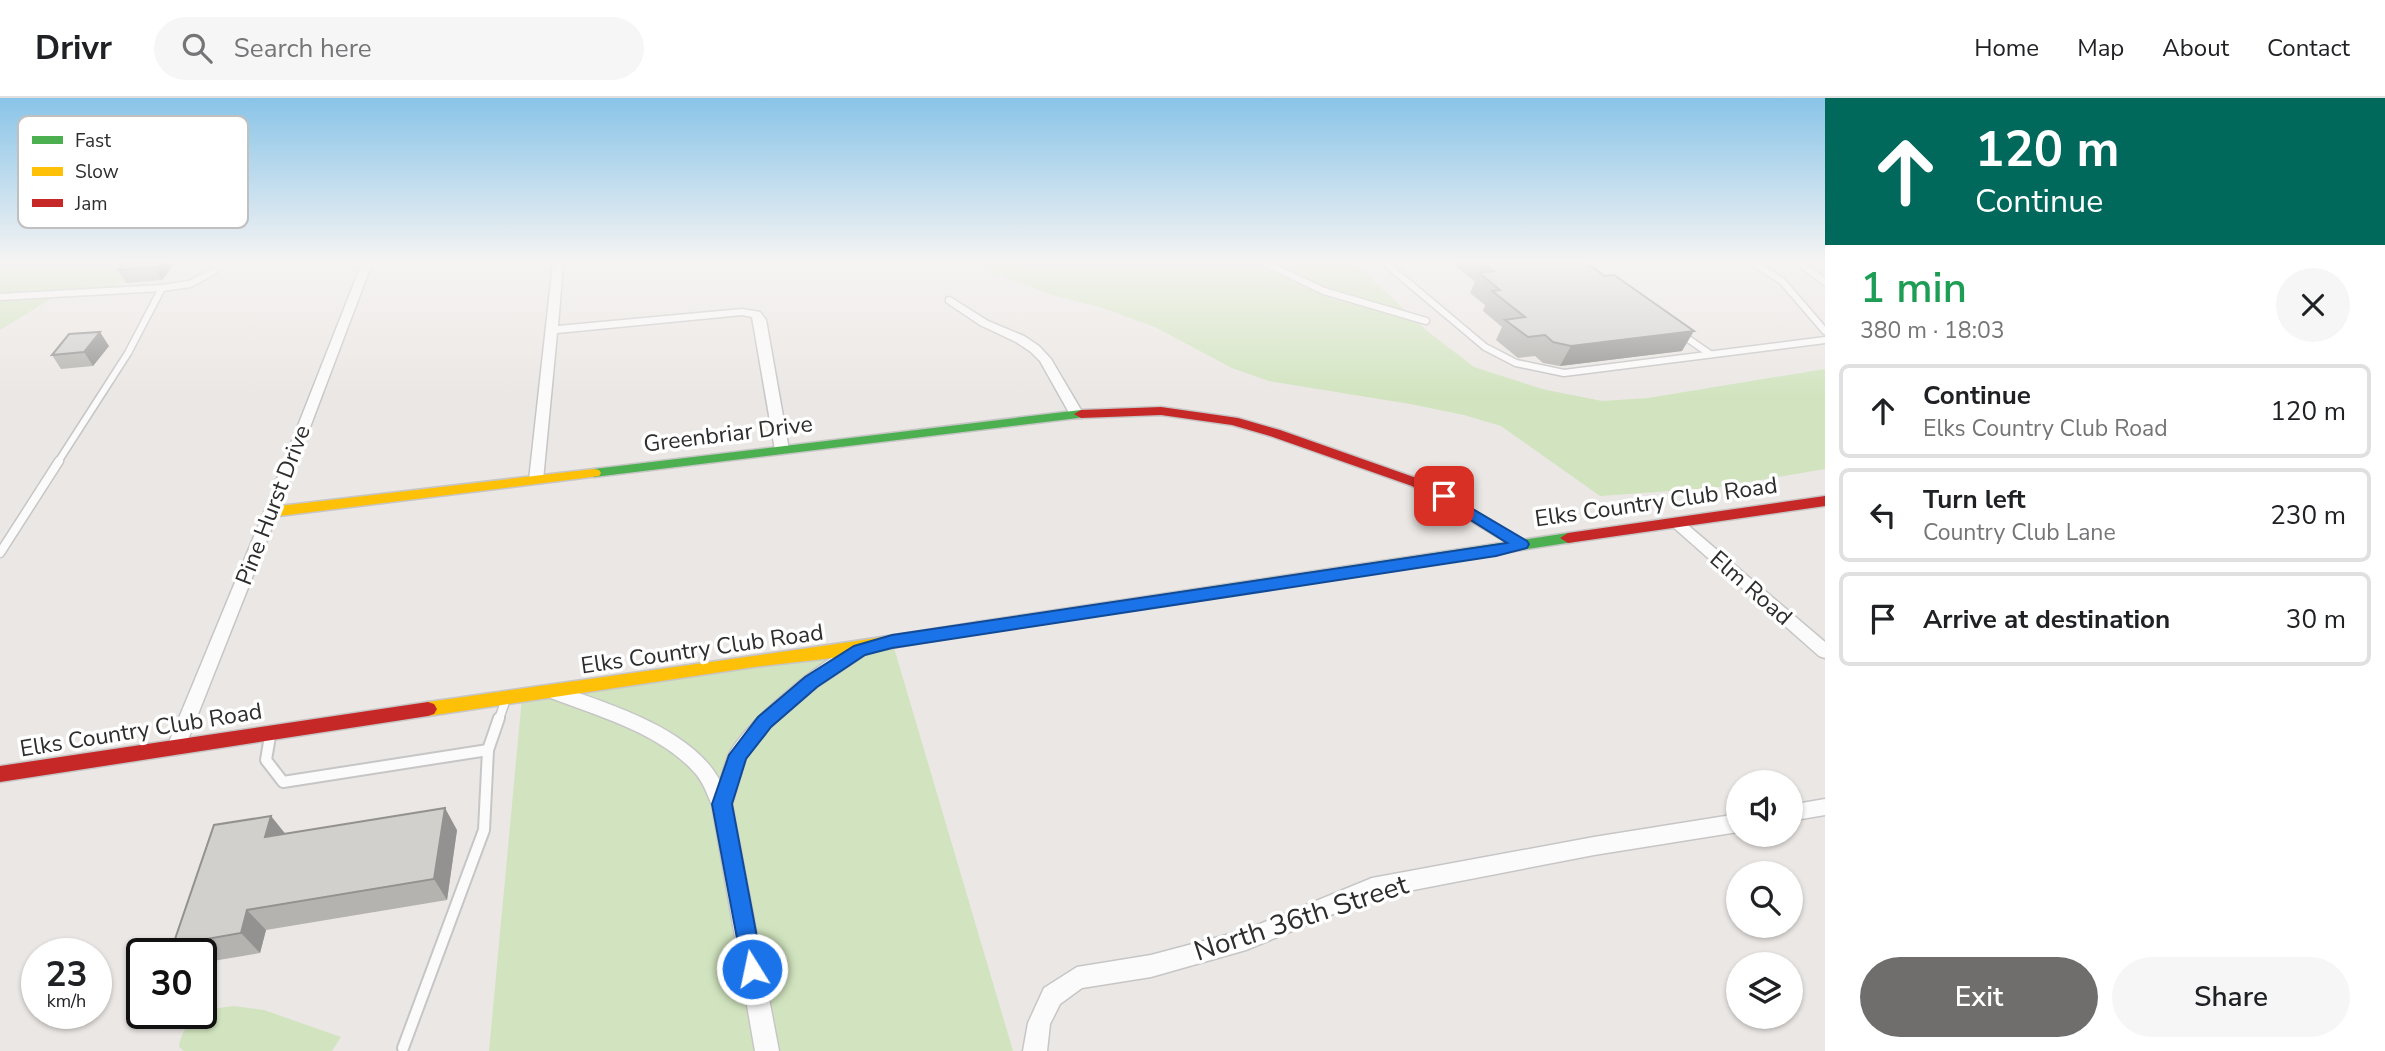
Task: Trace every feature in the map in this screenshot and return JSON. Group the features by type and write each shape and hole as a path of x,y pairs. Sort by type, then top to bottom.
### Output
{"street":[{"name":"Pine Hurst Drive","path":"176,747 350,307"},
{"path":"536,480 553,307"},
{"path":"961,307 984,323 1035,349 1045,359 1077,415"},
{"path":"551,330 742,312 756,314 760,320 782,450"},
{"name":"Greenbriar Drive","path":"271,512 1077,415 1134,411 1191,414 1233,421 1392,472 1444,496 1521,544"},
{"name":"Elks Country Club Road","path":"0,774 557,693 772,658 860,650 892,641 1496,551 1521,544 1678,524 1825,501"},
{"name":"Elm Road","path":"1678,524 1825,652"},
{"path":"722,804 738,755 764,722 811,682 860,650"},
{"path":"557,693 602,710 682,748 702,767 722,804 766,1051"},
{"path":"1803,811 1825,807"},
{"name":"North 36th Street","path":"1035,1051 1039,1023 1052,996 1077,978 1151,966 1246,940 1339,900 1392,884 1726,825"}],"lane":[{"path":"0,553 128,353 152,307"},
{"path":"1380,307 1426,321"},
{"path":"1438,307 1485,347 1516,363 1564,373 1825,340"},
{"path":"1805,307 1825,331"},
{"path":"1676,330 1710,354"},
{"path":"403,1048 484,830 488,750 506,699"},
{"path":"270,733 266,760 283,782 488,750"}],"green space":[{"path":"0,307 37,307 0,330"},
{"path":"1101,307 1402,307 1427,331 1474,367 1542,389 1602,401 1648,398 1825,369 1825,469 1713,488 1600,496 1501,426 1410,404 1269,381 1232,368 1155,327"},
{"path":"892,641 1013,1051 489,1051 522,697"},
{"path":"234,1006 264,1010 341,1037 332,1051 184,1051 179,1047 185,1029 217,1029 217,1009"}],"building":[{"path":"1513,307 1660,307 1694,331 1571,346 1553,342 1545,335 1528,337 1505,320 1525,317"},
{"path":"100,332 84,352 52,355 69,334"},
{"path":"445,808 434,879 247,910 241,933 213,938 175,938 214,825 271,816 265,837"}],"traffic: fast":[{"path":"594,473 1081,414"},
{"path":"977,628 1568,538"}],"traffic: slow":[{"path":"271,512 594,473"},
{"path":"428,709 754,661 841,651 977,628"}],"traffic: jam":[{"path":"1081,414 1161,411 1233,421 1275,433 1417,483 1521,544"},
{"path":"1568,538 1825,501"},
{"path":"0,774 428,709"}],"route":[{"path":"752,969 722,804 738,755 764,722 811,682 860,650 892,641 1496,551 1521,544 1444,496"}]}
